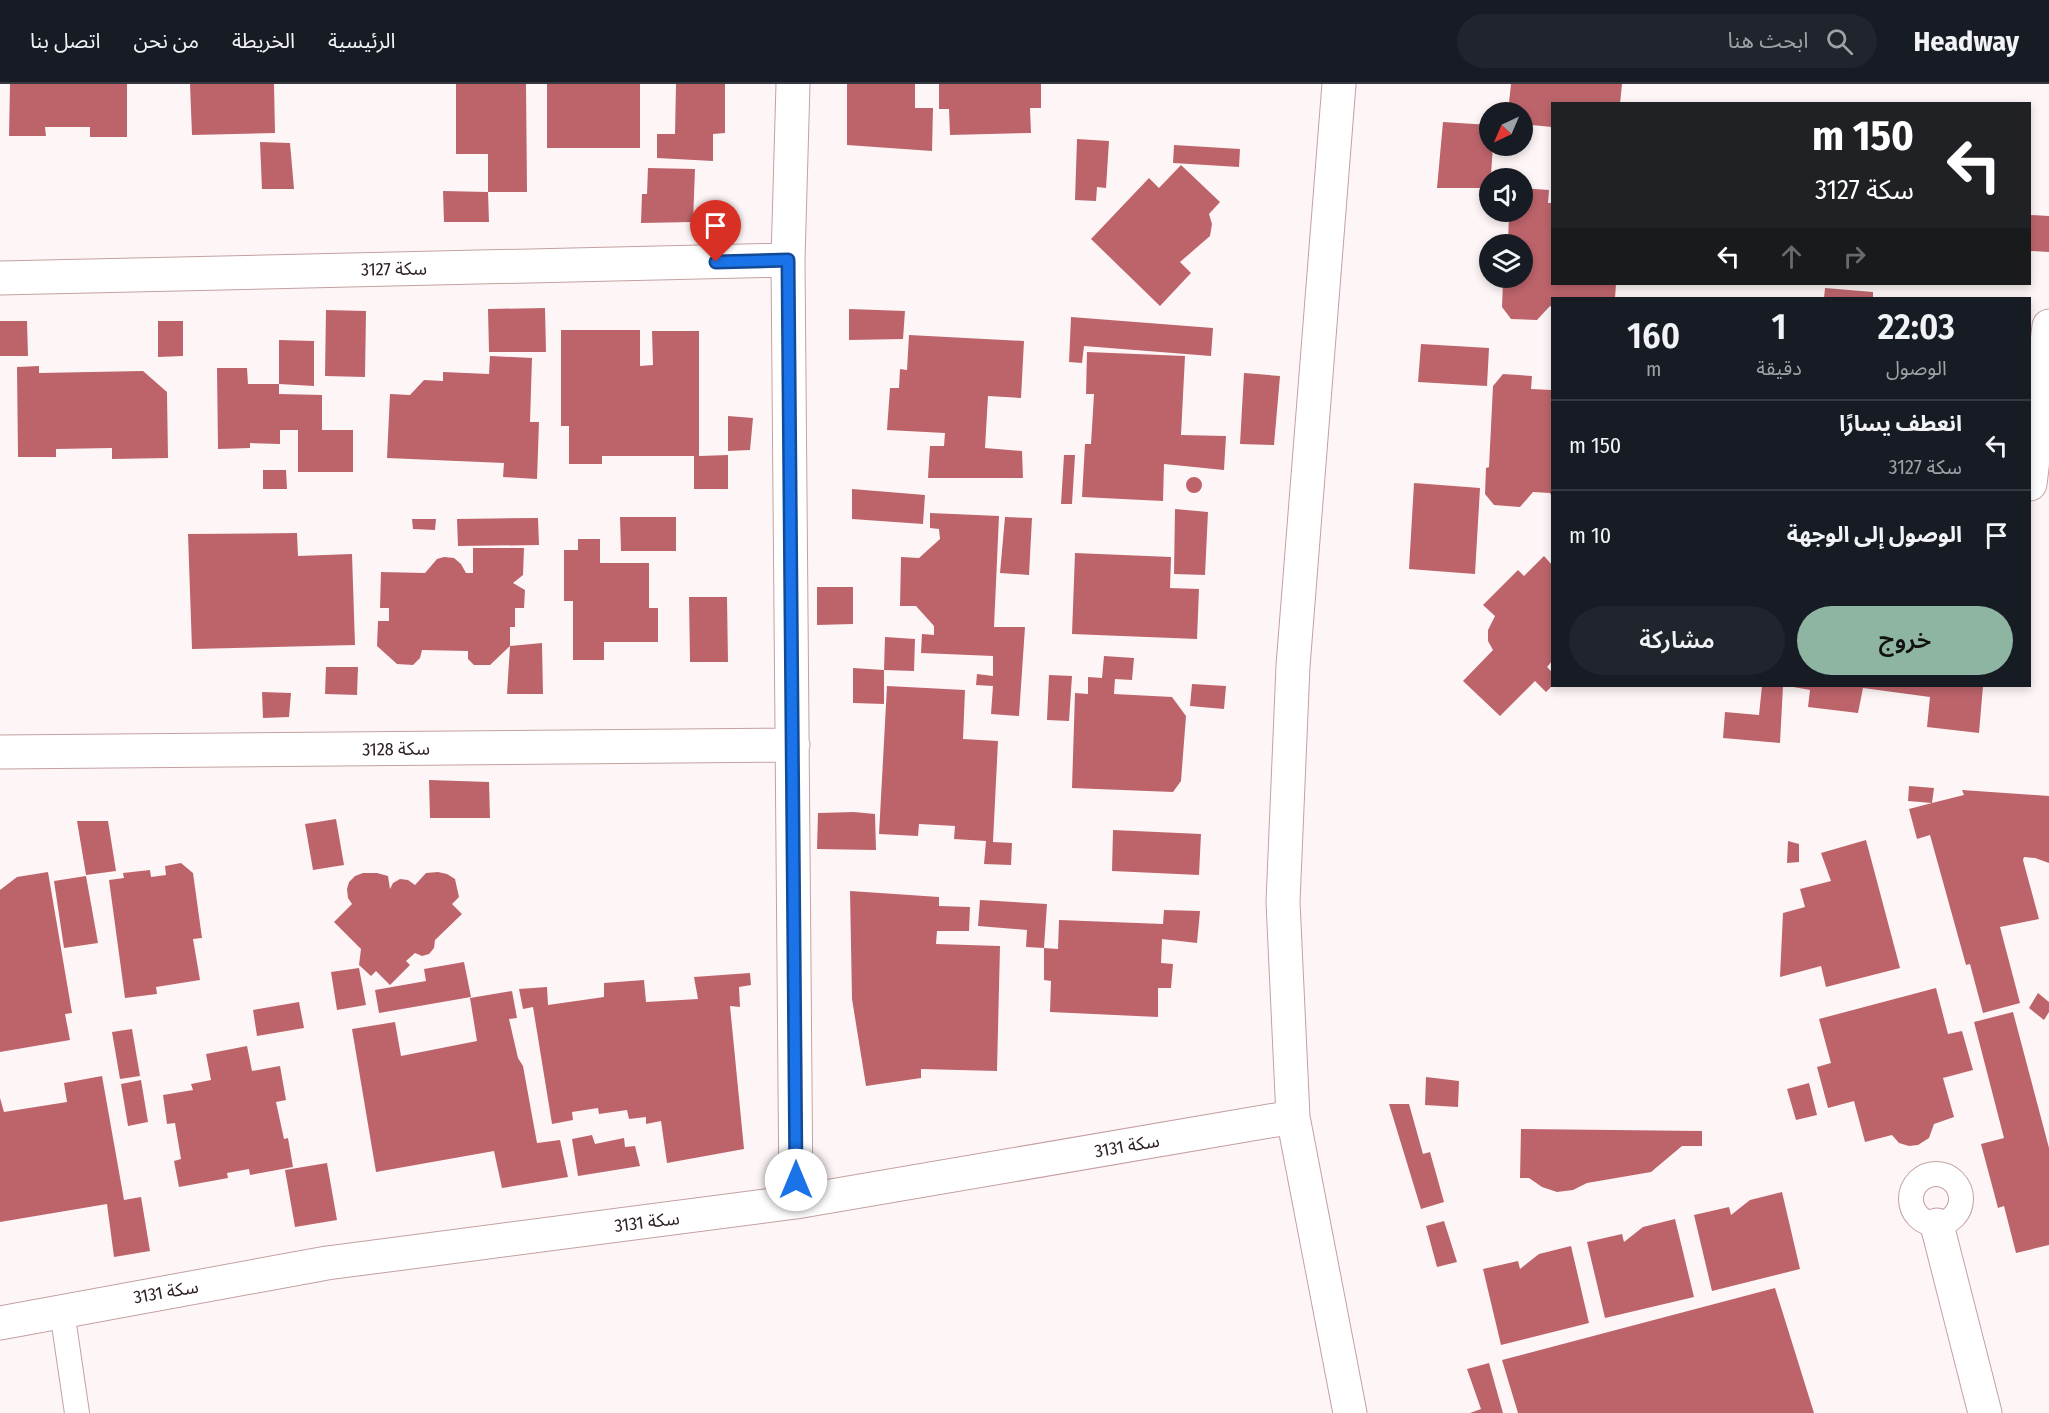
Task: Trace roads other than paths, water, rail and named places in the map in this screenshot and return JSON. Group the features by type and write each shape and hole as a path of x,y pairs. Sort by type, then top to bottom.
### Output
{"street":[{"path":"793,84 788,260 796,1202"},
{"path":"1339,84 1293,666 1282,902 1293,1118 1350,1413"},
{"name":"سكة 3127","path":"0,278 788,260"},
{"path":"2031,476 2049,326"},
{"name":"سكة 3128","path":"0,752 793,745"},
{"name":"سكة 3131","path":"0,1323 327,1263 796,1202 1293,1118"},
{"path":"1937,1225 1985,1413"}],"lane":[{"path":"62,1311 77,1413"}]}
